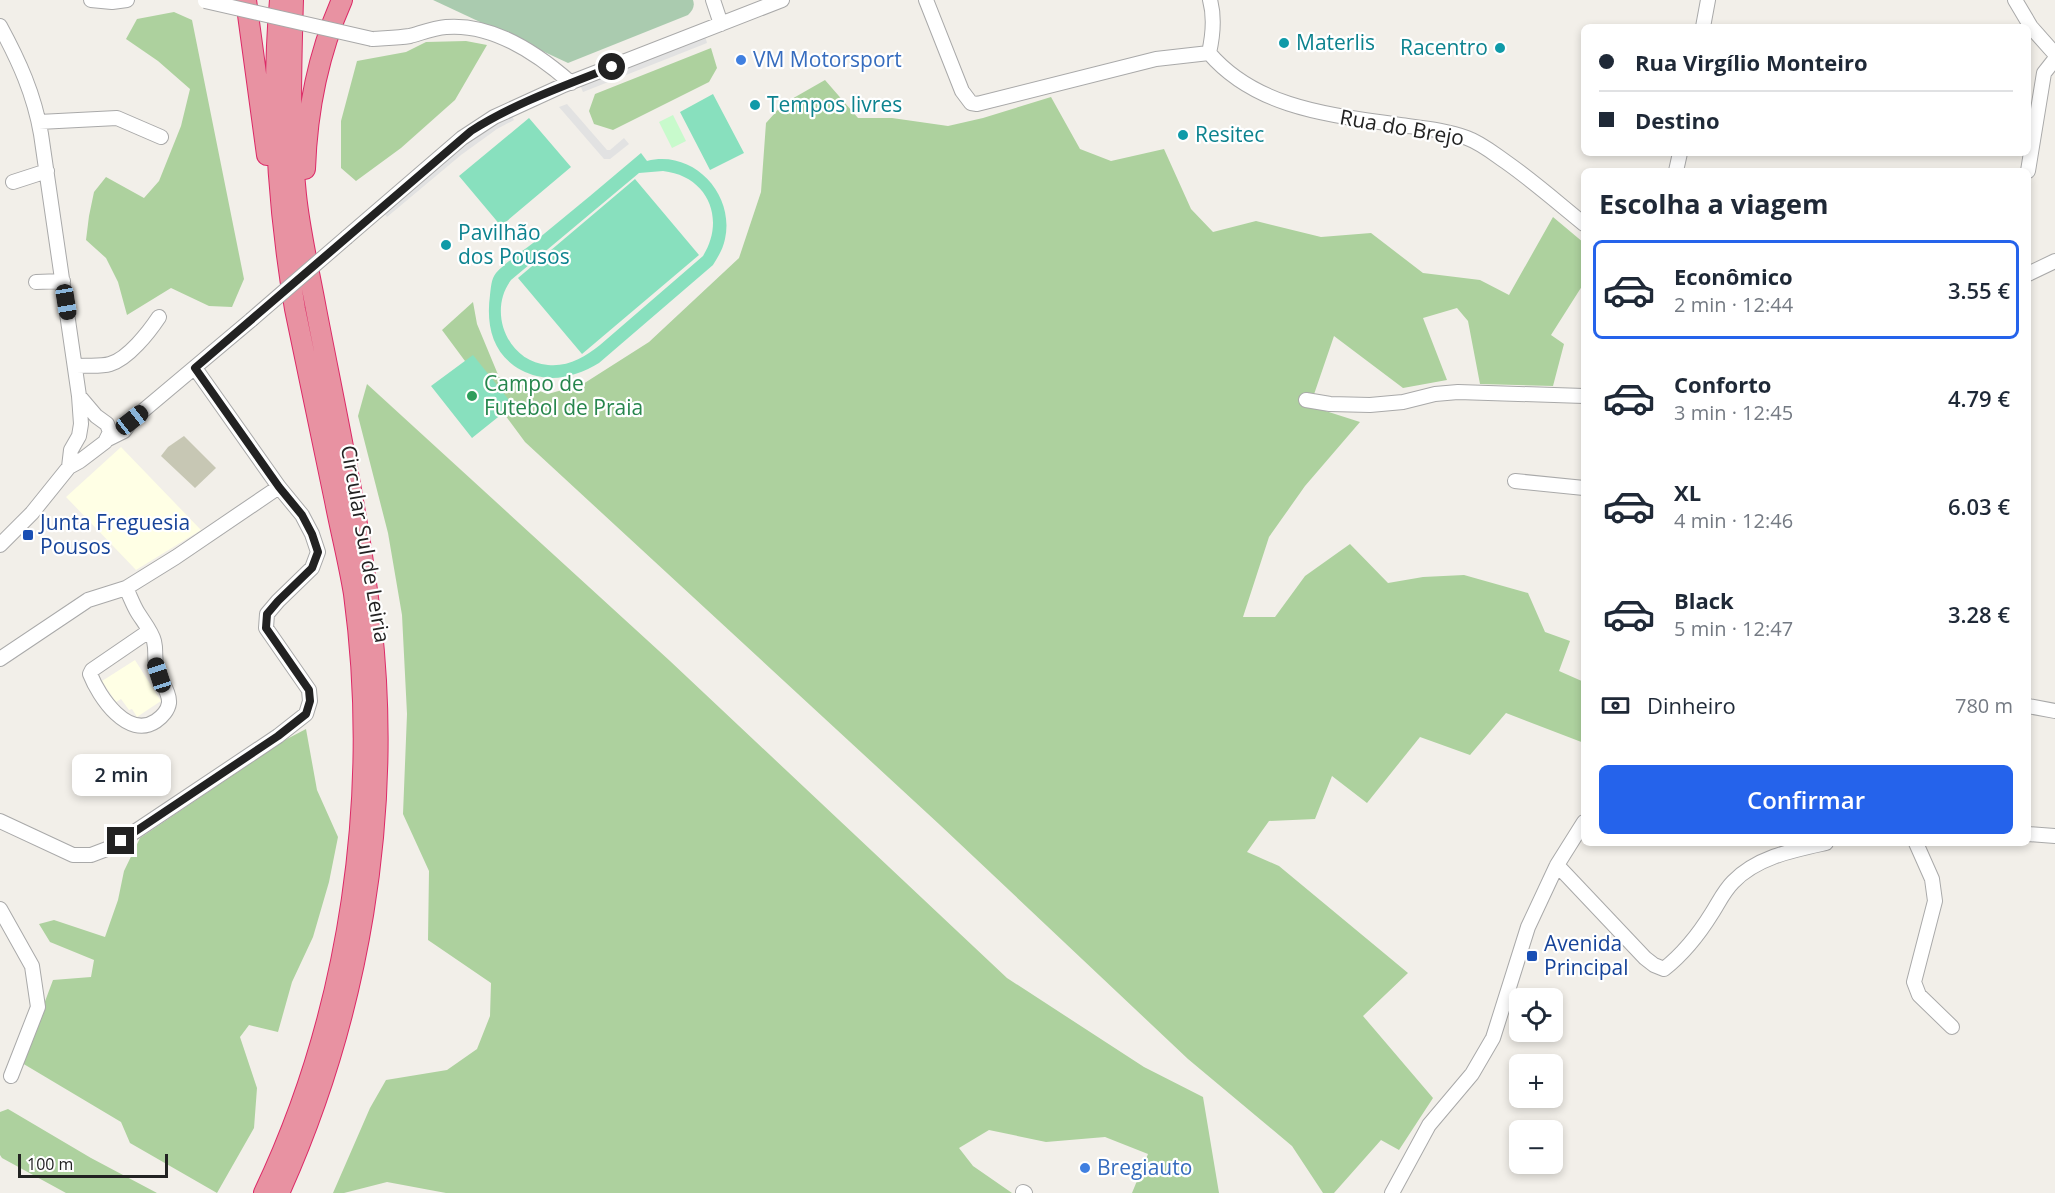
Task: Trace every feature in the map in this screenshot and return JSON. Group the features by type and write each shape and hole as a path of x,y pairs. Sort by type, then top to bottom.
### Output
{"highway":[{"path":"246,0 278,231 295,244"},
{"name":"Circular Sul de Leiria","path":"279,1193 327,1070 350,984 362,927 370,869 377,739 374,656 358,530 295,244 276,109 277,31 280,0"},
{"name":"Circular Sul de Leiria","path":"264,1193 274,1172 317,1055 334,988 351,902 361,805 362,673 353,592 295,309 293,0"},
{"path":"295,244 310,107 318,69 342,0"}],"street":[{"path":"90,0 112,2 127,0"},
{"path":"204,0 372,39 407,36 446,27 477,30 503,38 524,48 549,63 571,82"},
{"path":"713,0 721,24"},
{"path":"0,545 33,513 69,467 124,431 132,420 471,131 519,105 571,82 782,0"},
{"path":"926,0 962,91 971,103 977,104 1156,59 1209,53 1213,37 1210,0"},
{"path":"1704,24 1708,0"},
{"path":"2015,0 2029,24"},
{"path":"0,26 24,72 39,122 76,366 81,440 89,446 103,443 110,432 101,418 79,396"},
{"path":"2031,27 2055,54"},
{"name":"Rua do Brejo","path":"1209,53 1225,69 1247,84 1290,105 1322,114 1443,131 1467,138 1483,146 1525,175 1581,222"},
{"path":"2031,153 2044,73 2055,59"},
{"path":"39,122 117,118 161,137"},
{"path":"13,183 47,171"},
{"path":"2031,273 2055,261"},
{"path":"36,282 63,281"},
{"path":"76,366 111,364 147,334 159,317"},
{"path":"0,821 73,855 91,855 112,847 278,736 306,714 310,701 309,690 266,628 267,614 312,568 318,552 302,515 279,487 195,368"},
{"path":"1306,400 1330,404 1370,405 1403,402 1435,394 1458,392 1581,396"},
{"path":"69,467 71,450 86,418 101,418 116,423 132,420"},
{"path":"1515,481 1581,488"},
{"path":"0,659 88,600 126,588 279,487"},
{"path":"126,588 154,640 154,660 169,702 160,718 149,726 135,726 121,719 90,674 92,669 149,631"},
{"path":"2031,707 2055,711"},
{"path":"1392,1193 1429,1125 1472,1074 1493,1038 1528,927 1557,865 1581,827"},
{"path":"2031,834 2055,836"},
{"path":"1557,865 1645,958 1664,969 1680,957 1733,882 1754,865 1791,851 1813,846"},
{"path":"1917,846 1932,879 1935,901 1914,982 1919,995 1952,1027"},
{"path":"0,909 32,966 38,1007 11,1076"}],"shaded area":[{"path":"433,0 693,0 694,4 688,15 568,63"},
{"path":"705,36 707,43 583,92 580,85"},
{"path":"567,104 607,150 624,138 629,144 610,159 604,159 559,107"},
{"path":"511,114 514,120 497,129 461,155 387,217 382,211 466,142"},
{"path":"184,436 216,468 195,488 161,456 168,447"},
{"path":"121,447 201,530 136,570 66,497"},
{"path":"135,660 161,701 137,717 121,699 116,702 102,681"}],"green space":[{"path":"174,12 192,20 244,279 232,307 209,306 171,288 127,315 118,282 106,258 86,240 89,216 94,192 106,177 144,198 159,181 181,126 190,89 158,61 126,39 137,19"},
{"path":"466,41 487,45 455,100 401,148 356,181 341,168 341,121 357,61 406,52 426,42"},
{"path":"711,48 717,68 709,82 613,130 594,124 589,111 595,94"},
{"path":"825,80 858,118 892,118 948,126 1051,97 1080,149 1111,161 1164,149 1191,209 1213,232 1256,221 1321,237 1371,233 1423,273 1480,280 1509,295 1553,217 1581,240 1581,288 1551,335 1564,344 1553,386 1480,384 1468,321 1457,308 1423,318 1447,380 1403,388 1334,336 1310,406 1360,422 1305,486 1269,537 1243,617 1275,617 1305,576 1350,544 1388,583 1423,577 1464,575 1528,593 1545,632 1570,641 1559,671 1581,681 1581,742 1506,713 1470,755 1420,737 1367,803 1332,776 1315,819 1269,821 1247,852 1279,866 1408,973 1363,1016 1433,1098 1399,1150 1381,1140 1334,1193 1323,1193 1292,1146 1188,1059 940,825 525,442 442,330 473,302 477,324 499,377 548,394 583,384 649,342 739,258 761,192 766,123 783,104"},
{"path":"713,94 744,153 710,170 680,112"},
{"path":"673,115 686,141 672,148 659,122"},
{"path":"529,118 571,167 501,226 459,176"},
{"path":"641,153 647,161 664,159 680,162 695,169 717,191 724,206 726,222 725,239 720,253 713,265 599,363 580,372 551,378 521,370 503,356 490,328 489,306 494,275","holes":["663,171 691,181 701,190 712,214 713,228 710,242 703,256 600,345 582,357 569,363 548,365 534,362 522,355 505,333 502,320 501,306 504,293 511,280 639,173"]},
{"path":"635,179 699,255 582,354 518,278"},
{"name":"Campo de Futebol de Praia","path":"473,355 513,405 472,438 431,386"},
{"path":"367,384 670,661 1007,978 1144,1067 1203,1097 1219,1193 1132,1193 1148,1154 1105,1137 1046,1142 989,1130 959,1148 973,1166 1012,1193 446,1193 387,1182 344,1193 333,1193 370,1108 386,1080 447,1070 477,1049 490,1016 491,983 428,940 429,871 403,814 407,714 402,615 388,533 358,416"},
{"path":"306,729 317,790 338,837 329,882 313,937 292,982 278,1032 249,1025 240,1037 257,1088 254,1128 217,1193 130,1143 121,1122 22,1063 53,980 91,977 94,960 50,942 39,924 54,920 105,937 118,900 124,871 140,838 285,740"},
{"path":"8,1109 91,1158 157,1193 66,1193 2,1158 0,1155 0,1112"}],"place":[{"name":"Materlis","path":"1284,43"},
{"name":"Racentro","path":"1500,48"},
{"name":"VM Motorsport","path":"741,60"},
{"name":"Tempos livres","path":"755,105"},
{"name":"Resitec","path":"1183,135"},
{"name":"Pavilhão dos Pousos","path":"446,245"},
{"name":"Campo de Futebol de Praia","path":"472,396"},
{"name":"Junta Freguesia Pousos","path":"28,535"},
{"name":"Avenida Principal","path":"1532,956"},
{"name":"Bregiauto","path":"1085,1168"}],"route":[{"path":"121,841 278,736 306,714 310,701 309,690 266,628 267,614 312,568 318,552 312,534 302,515 279,487 195,368 471,131 494,117 541,95 612,67"}]}
